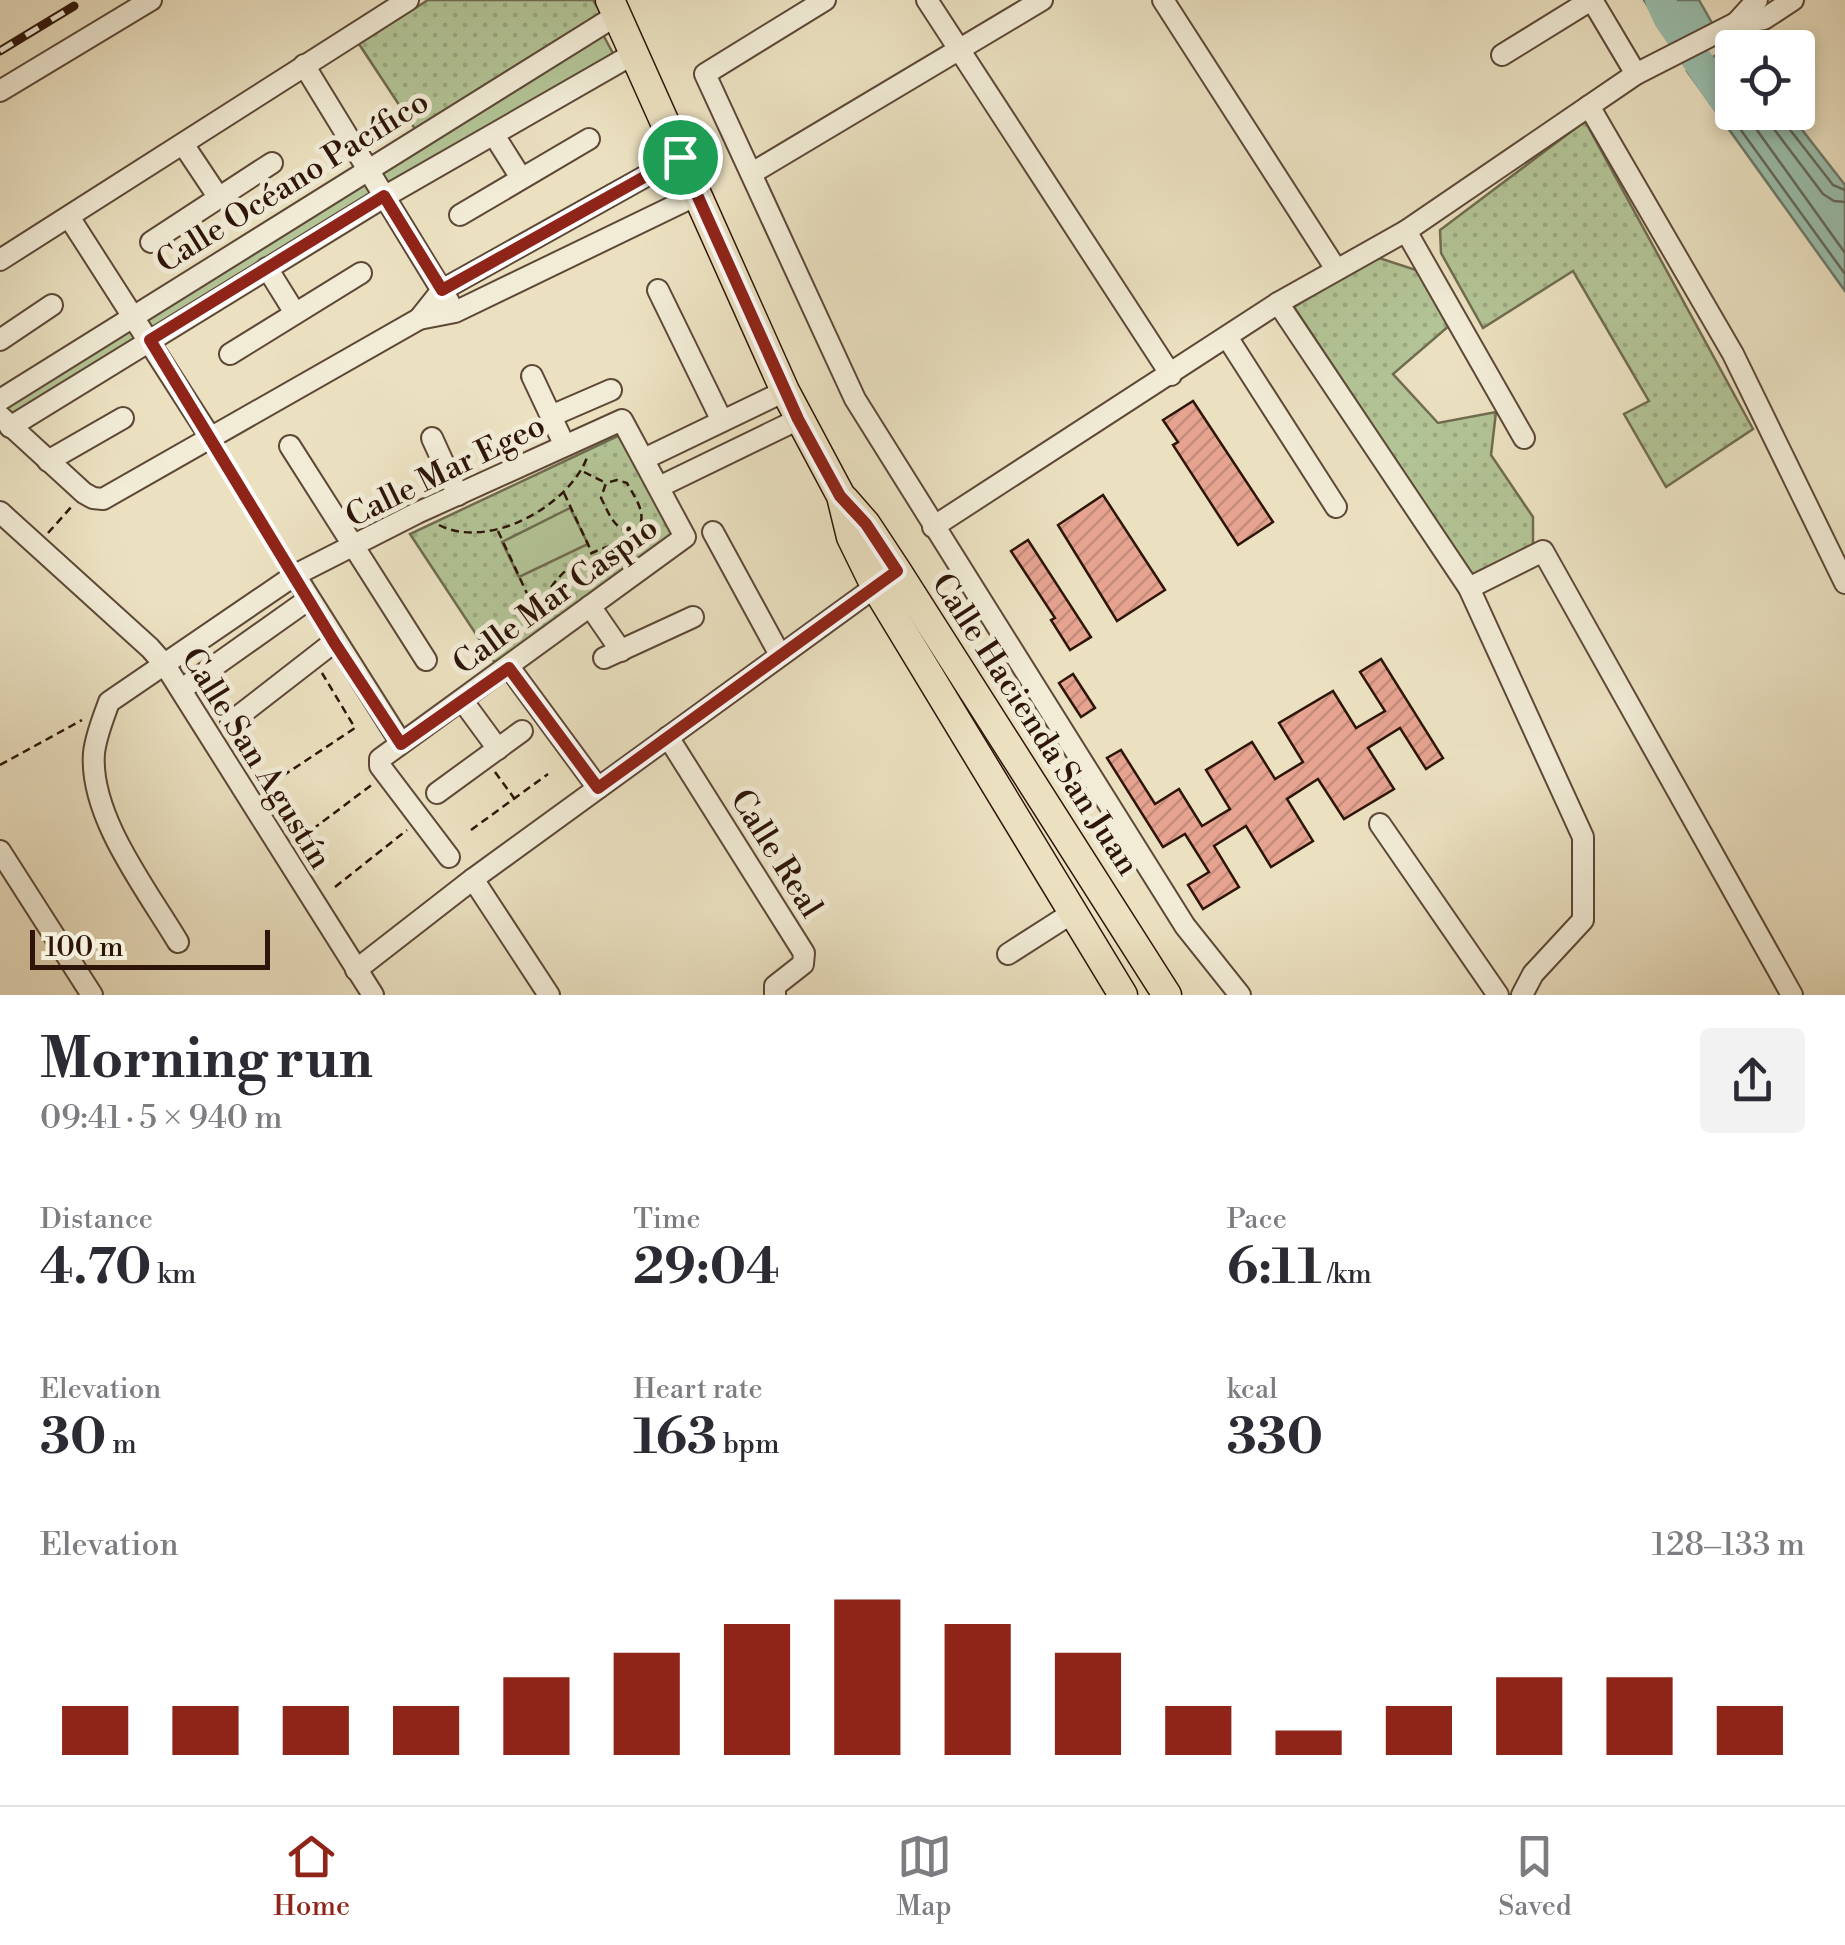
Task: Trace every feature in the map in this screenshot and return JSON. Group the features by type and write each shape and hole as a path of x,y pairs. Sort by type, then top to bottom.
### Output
{"main road":[{"name":"Calle Hacienda San Juan","path":"614,7 798,419 840,496 852,537 886,579 1167,995"},
{"name":"Calle Hacienda San Juan","path":"886,579 1118,993"}],"street":[{"path":"0,90 152,0"},
{"path":"0,260 408,0"},
{"path":"825,0 706,74 855,399 1185,926 1240,995"},
{"path":"927,0 1171,375"},
{"path":"752,173 1042,0"},
{"path":"1163,0 1336,269"},
{"path":"1502,55 1592,0 1636,74"},
{"path":"933,527 1278,303 1406,231 1636,74 1749,13 1793,0"},
{"name":"Calle Océano Pacífico","path":"0,400 614,7"},
{"name":"Calle Océano Pacífico","path":"5,422 634,52"},
{"path":"304,65 455,312"},
{"path":"1589,106 1733,354 1845,583"},
{"path":"494,134 521,178"},
{"path":"460,215 589,139"},
{"path":"183,144 219,198"},
{"path":"419,318 442,290 680,157"},
{"path":"151,242 272,163"},
{"path":"5,422 84,493 103,499 419,318 455,312 698,195"},
{"path":"69,217 210,438"},
{"path":"1406,231 1524,438"},
{"path":"267,268 295,313"},
{"path":"230,354 360,274"},
{"path":"658,290 722,421"},
{"path":"1278,303 1469,588 1583,837 1583,920 1533,974 1522,995"},
{"path":"0,340 52,305"},
{"path":"1227,337 1336,507"},
{"path":"532,376 564,444"},
{"path":"551,416 611,390"},
{"path":"644,458 785,390"},
{"path":"48,460 123,418"},
{"path":"659,487 798,419"},
{"name":"Calle Mar Egeo","path":"110,702 295,575 417,513 622,420"},
{"name":"Calle Mar Caspio","path":"401,744 685,537 622,420"},
{"path":"432,438 458,495"},
{"path":"290,446 426,660"},
{"name":"Calle San Agustín","path":"0,512 165,665 362,986"},
{"path":"714,532 780,656"},
{"path":"1469,588 1543,551 1792,995"},
{"path":"295,575 401,744 379,760 386,774 449,857"},
{"path":"362,986 473,879 886,579"},
{"path":"182,689 309,599"},
{"path":"590,606 612,654 693,618"},
{"path":"231,722 334,642"},
{"path":"509,668 598,788"},
{"path":"462,700 491,754"},
{"path":"110,702 97,735 96,784 108,822 178,942"},
{"path":"436,793 522,731"},
{"name":"Calle Real","path":"668,737 804,953 803,964 775,986 775,995"},
{"path":"1380,824 1498,995"},
{"path":"0,851 92,995"},
{"path":"473,879 549,995"},
{"path":"1008,954 1072,912"},
{"path":"1118,993 1150,968"}],"path":[{"path":"417,513 450,531 497,530 532,517 583,471 596,430"},
{"path":"210,438 295,575"},
{"path":"583,471 606,483 627,483 643,514 636,532 616,527 601,498 606,483"},
{"path":"564,492 592,554"},
{"path":"37,545 84,493"},
{"path":"497,530 538,618"},
{"path":"624,544 625,532"},
{"path":"532,650 538,618 550,587 580,559 609,546 641,542 663,554"},
{"path":"272,783 355,728 314,658"},
{"path":"0,765 110,702"},
{"path":"491,754 515,799"},
{"path":"302,837 386,774"},
{"path":"471,830 548,774"},
{"path":"336,888 420,820"}],"shaded area":[{"path":"428,0 593,0 601,13 415,129 359,44"},
{"path":"601,31 615,57 10,420 0,409"},
{"path":"1585,121 1753,429 1666,487 1624,414 1649,401 1573,271 1483,328 1441,253 1440,230"},
{"path":"1376,257 1416,270 1450,325 1393,374 1438,423 1496,412 1491,455 1533,517 1533,545 1471,575 1294,307"},
{"path":"622,434 674,534 495,663 410,534"},
{"path":"570,508 588,544 519,577 502,542"}],"water":[{"path":"1644,0 1699,0 1712,23 1673,47"},
{"path":"1715,56 1715,110 1687,71"},
{"path":"1729,130 1802,130 1845,185 1845,291"}],"building":[{"path":"1193,401 1273,522 1238,545 1173,445 1178,442 1163,420"},
{"path":"1103,495 1165,590 1117,621 1058,525"},
{"path":"1028,540 1091,637 1070,650 1051,620 1055,618 1011,551"},
{"path":"1381,659 1443,758 1426,769 1400,728 1368,748 1394,789 1344,819 1318,779 1287,799 1313,841 1271,867 1246,826 1214,846 1239,887 1203,909 1188,885 1209,872 1185,834 1163,847 1107,758 1121,750 1155,804 1179,789 1202,826 1230,809 1206,770 1252,742 1275,779 1303,762 1279,723 1333,691 1356,728 1385,711 1360,672"},
{"path":"1073,674 1095,708 1081,717 1059,683"}],"waterway":[{"path":"1660,0 1715,86"}],"railway":[{"path":"0,51 74,6"}],"route":[{"path":"680,157 798,419 840,496 856,510 897,571 598,788 509,668 401,744 334,642 150,340 384,196 442,290 680,157"}]}
